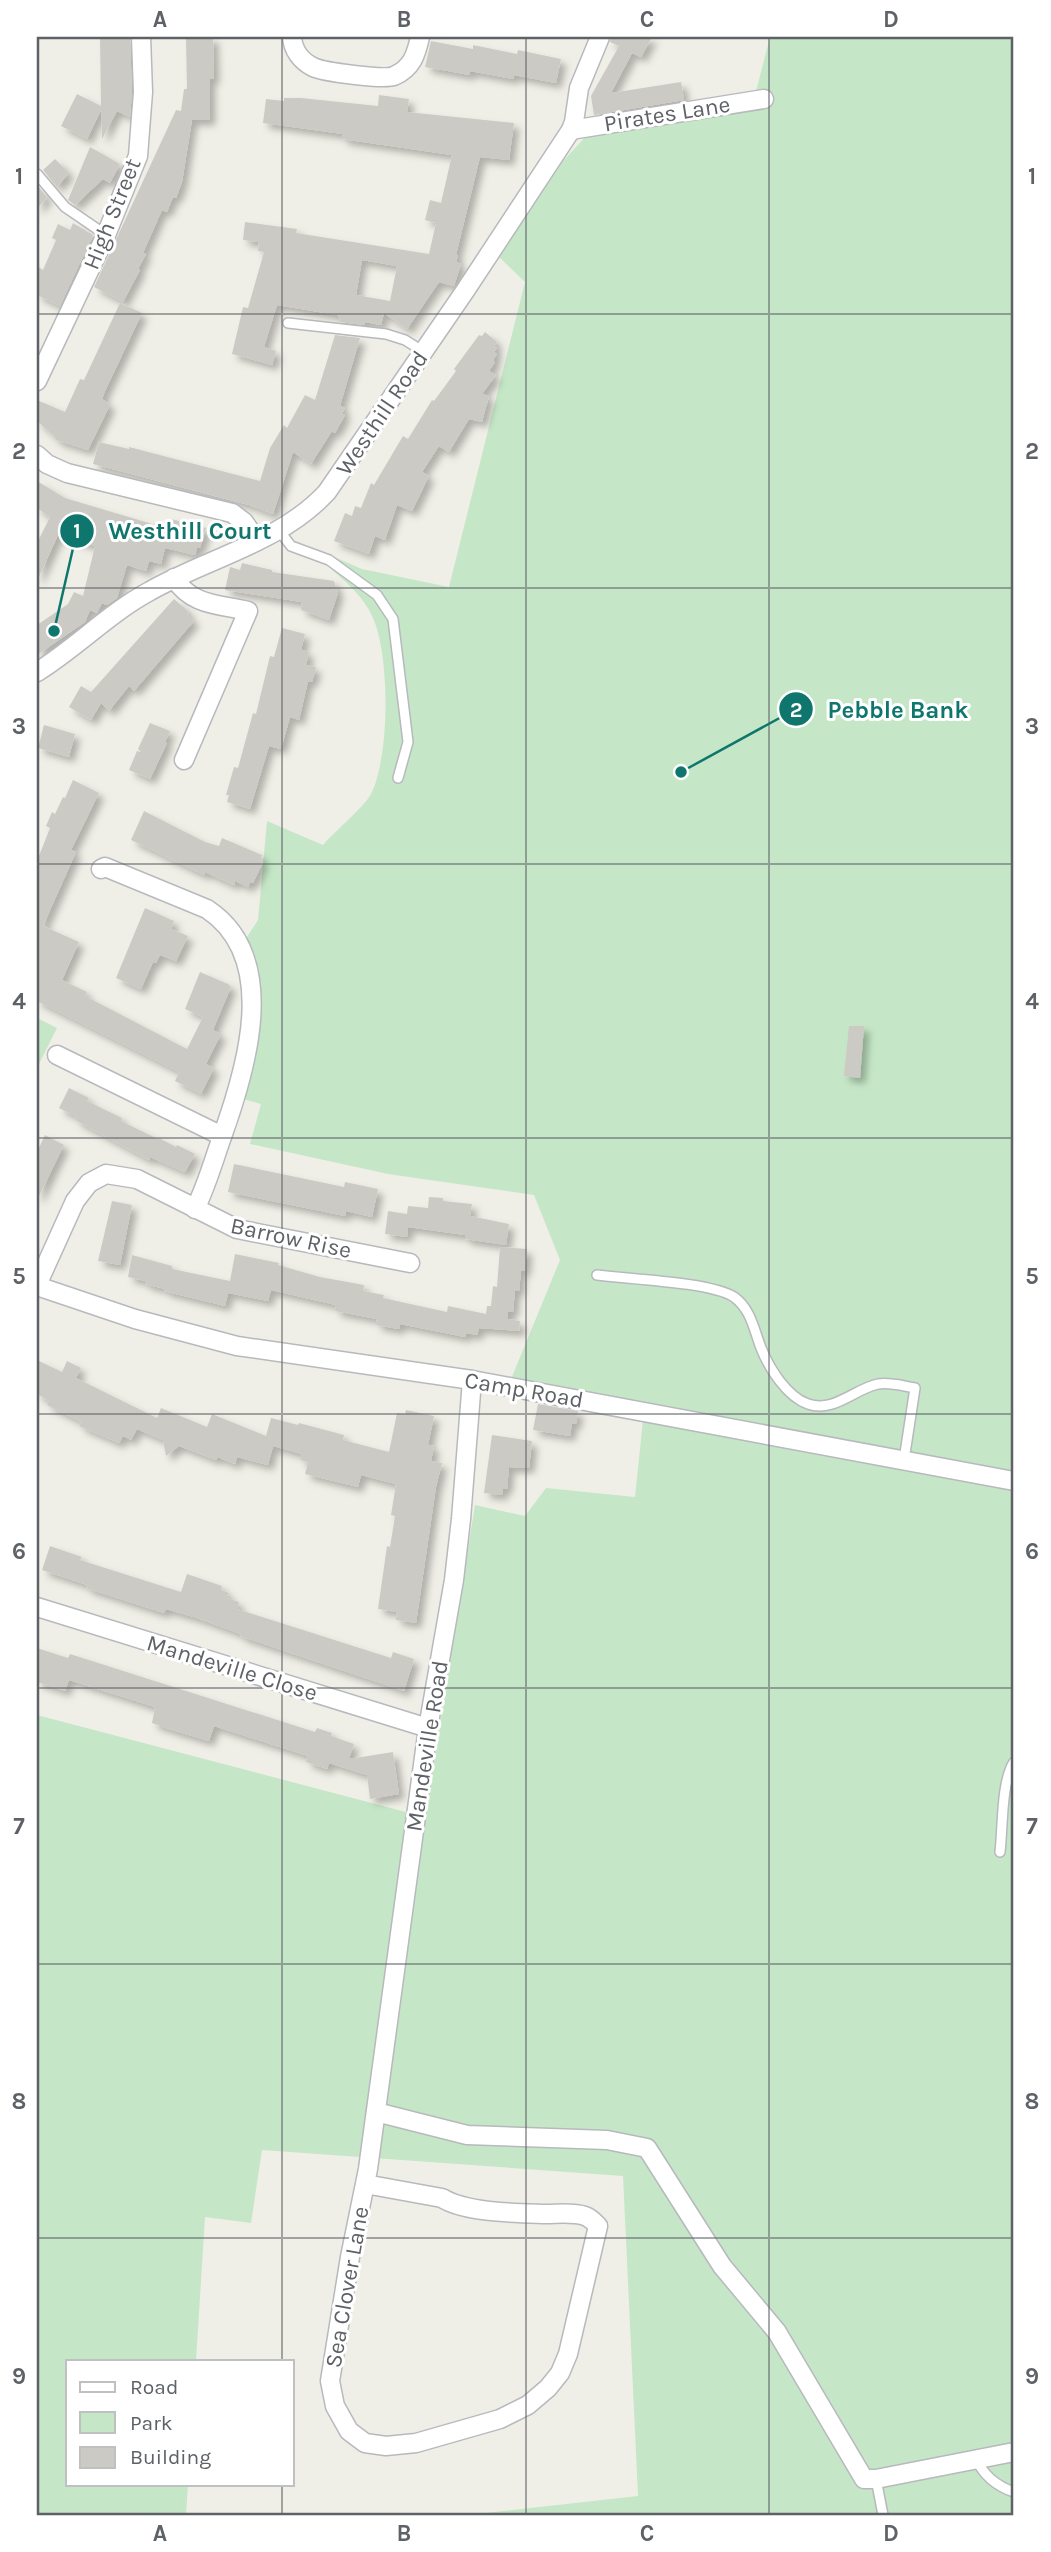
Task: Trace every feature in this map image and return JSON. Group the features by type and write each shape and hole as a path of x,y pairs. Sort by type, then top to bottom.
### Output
{"street":[{"name":"High Street","path":"37,381 106,235 138,156 143,92 141,37"},
{"path":"292,37 294,48 311,66 387,78 402,71 413,61 419,37"},
{"name":"Westhill Road","path":"37,672 133,601 174,578 278,529 311,507 334,484 571,130 579,88 600,37"},
{"name":"Pirates Lane","path":"571,130 764,99"},
{"path":"37,456 66,473 232,513 244,522 257,541"},
{"path":"174,578 182,591 192,598 248,611 184,760"},
{"path":"101,869 105,867 207,909 227,926 243,951 251,990 247,1054 204,1190 195,1209"},
{"path":"57,1055 222,1136"},
{"name":"Barrow Rise","path":"37,1285 75,1201 89,1183 98,1177 116,1174 137,1179 225,1225 248,1232 410,1263"},
{"name":"Camp Road","path":"37,1285 135,1319 237,1346 472,1380 1014,1481"},
{"name":"Mandeville Road","path":"376,2112 428,1728 454,1580 472,1380"},
{"name":"Mandeville Close","path":"37,1606 428,1728"},
{"path":"376,2112 467,2134 607,2140 647,2148 722,2266 777,2332 864,2479 876,2479 1014,2452"},
{"name":"Sea Clover Lane","path":"365,2184 442,2198 452,2205 586,2216 598,2226 568,2354 548,2388 528,2405 500,2419 416,2443 386,2446 365,2443 349,2431 335,2406 330,2381 376,2112"}],"lane":[{"path":"37,174 65,207 106,235"},
{"path":"288,323 386,334 405,340 424,352"},
{"path":"278,529 291,546 329,560 377,596 393,619 408,742 398,778"},
{"path":"597,1275 710,1288 731,1296 744,1306 772,1370 799,1399 808,1404 821,1407 834,1404 865,1388 880,1384 915,1388 904,1460"},
{"path":"1000,1852 1005,1796 1014,1762"},
{"path":"976,2459 983,2473 1001,2487 1014,2492"},
{"path":"876,2479 883,2515"}],"green space":[{"path":"770,37 1014,37 1014,2515 467,2515 638,2496 623,2176 262,2150 251,2223 205,2217 196,2360 66,2360 66,2486 188,2486 186,2515 37,2515 37,1715 425,1817 475,1505 525,1516 546,1488 635,1497 643,1420 509,1384 560,1260 534,1195 388,1174 250,1144 261,1104 243,1099 243,943 258,920 267,821 323,845 371,794 382,756 386,706 379,635 364,603 327,565 332,556 362,569 449,587 525,282 499,257 563,161 590,132 753,103"},
{"path":"37,1018 57,1028 37,1068"}],"building":[{"path":"100,37 130,37 130,117 117,111 102,139 101,110 87,139 61,126 77,94 101,106"},
{"path":"186,37 213,37 214,79 210,78 210,120 192,120 182,182 176,198 173,197 167,212 162,210 143,253 146,254 138,269 140,270 123,302 94,287 176,110 181,111 184,89 187,89"},
{"path":"611,37 652,37 641,57 632,53 611,93 681,82 684,100 594,115 591,96 619,46 610,42"},
{"path":"431,41 473,49 473,45 517,54 518,50 561,59 556,83 514,75 513,79 470,71 470,75 425,67"},
{"path":"379,95 409,99 407,112 514,123 509,160 480,157 456,255 456,262 461,264 454,286 439,282 407,329 384,313 381,325 365,322 364,325 339,322 337,315 277,305 264,347 276,351 272,365 232,354 243,307 248,308 264,252 258,251 259,242 243,240 245,222 429,254 436,223 425,220 430,200 441,203 452,155 342,139 343,134 263,123 266,99 284,101 284,98 301,98 378,106","holes":["362,260 397,266 390,301 356,295"]},
{"path":"90,147 120,164 110,183 103,179 75,205 68,200"},
{"path":"55,159 69,173 57,187 43,170"},
{"path":"37,185 47,197 37,209"},
{"path":"73,223 93,235 60,306 37,295 37,266 43,270 56,240 52,238 58,224 70,230"},
{"path":"120,303 142,313 102,399 110,405 88,450 56,440 37,421 37,400 65,412 80,379 84,380"},
{"path":"485,332 497,342 494,352 497,354 489,371 496,375 482,394 489,396 482,422 469,419 449,452 439,446 422,472 429,476 412,511 397,505 385,540 375,536 369,554 334,541 345,513 352,516 355,506 361,508 371,483 374,485 403,436 408,439 432,400 434,401 456,371 454,369 479,335 482,336"},
{"path":"335,335 360,338 340,406 345,408 342,414 345,415 311,464 293,452 273,514 249,505 93,464 99,442 129,447 260,481 270,448 284,425 287,428 305,395 315,400"},
{"path":"37,481 65,498 169,529 171,519 206,528 200,548 197,548 195,555 165,548 161,564 149,561 146,571 127,565 117,598 107,605 102,603 97,613 90,610 85,622 37,655 37,625 68,604 74,592 83,596 95,546 58,535 37,581 37,543 50,517 37,508"},
{"path":"242,563 272,572 334,581 338,593 329,620 301,610 302,602 225,590 230,567 240,570"},
{"path":"174,599 189,612 187,614 194,621 134,691 129,686 109,711 101,703 91,720 69,707 81,686 91,692"},
{"path":"282,628 305,634 301,650 309,652 306,665 316,667 312,682 308,681 299,720 290,717 281,749 269,746 250,809 227,802 229,795 226,795 234,767 238,768 253,713 256,714 270,656 274,657"},
{"path":"150,723 170,731 150,779 129,770 137,751 141,752 138,749"},
{"path":"44,725 75,734 69,757 38,748"},
{"path":"73,780 99,793 71,850 76,852 43,926 79,942 62,980 87,992 85,996 187,1049 203,1017 185,1009 200,972 228,984 231,987 213,1030 221,1034 206,1064 214,1068 201,1094 175,1081 179,1072 37,1001 37,861 50,828 46,826 52,812 55,814"},
{"path":"144,811 205,842 219,846 222,838 262,855 260,860 263,862 253,883 250,882 248,887 235,881 234,885 205,872 204,875 131,840"},
{"path":"145,908 174,921 171,929 188,936 176,961 160,955 156,963 153,962 141,989 116,978"},
{"path":"849,1026 864,1026 860,1078 844,1076"},
{"path":"69,1088 89,1098 87,1101 122,1118 121,1121 195,1154 185,1172 150,1157 149,1160 75,1120 77,1117 59,1108"},
{"path":"45,1135 64,1145 37,1200 37,1152"},
{"path":"234,1164 344,1187 345,1182 378,1189 372,1217 346,1211 345,1216 228,1192"},
{"path":"429,1197 472,1204 470,1216 509,1224 506,1245 465,1239 465,1235 408,1227 407,1237 385,1234 388,1211 407,1214 408,1206 428,1208"},
{"path":"112,1201 132,1205 120,1265 98,1261"},
{"path":"500,1247 527,1249 525,1271 521,1271 519,1291 515,1290 513,1312 508,1312 508,1319 520,1321 519,1331 479,1328 477,1335 466,1333 465,1337 400,1324 399,1329 376,1325 377,1319 335,1311 336,1305 271,1290 268,1301 228,1293 225,1306 164,1291 165,1289 145,1284 145,1281 128,1277 132,1255 172,1266 172,1269 230,1281 235,1254 279,1263 278,1265 320,1277 364,1285 363,1291 384,1295 383,1298 447,1312 448,1306 486,1314 487,1306 491,1306 493,1286 497,1287"},
{"path":"37,1360 62,1372 67,1361 81,1368 76,1378 157,1418 161,1408 207,1427 212,1414 266,1436 271,1418 344,1435 343,1440 389,1452 397,1413 405,1414 406,1410 434,1416 428,1445 434,1446 431,1461 442,1463 416,1623 396,1620 397,1612 378,1609 387,1546 390,1547 395,1516 391,1515 396,1484 361,1475 358,1487 305,1474 308,1462 300,1460 302,1454 273,1446 268,1465 237,1457 235,1464 217,1457 216,1460 179,1446 166,1456 163,1440 137,1429 131,1440 123,1436 119,1443 79,1426 81,1422 47,1405 49,1401 37,1394"},
{"path":"538,1404 578,1411 570,1436 533,1430"},
{"path":"492,1435 532,1441 529,1468 509,1467 507,1489 503,1488 502,1495 484,1493"},
{"path":"50,1546 82,1557 80,1560 181,1592 187,1574 222,1586 221,1590 229,1593 227,1598 239,1602 237,1609 391,1658 393,1652 414,1659 404,1691 240,1636 241,1634 197,1618 166,1609 164,1613 86,1588 87,1585 42,1570"},
{"path":"37,1648 68,1658 70,1654 315,1732 317,1728 332,1733 331,1736 354,1744 349,1759 393,1752 399,1794 370,1799 367,1775 329,1763 327,1769 306,1762 308,1756 214,1726 209,1741 172,1730 152,1723 155,1707 69,1680 65,1691 37,1682"}],"place":[{"name":"Westhill Court","path":"54,631"},
{"name":"Pebble Bank","path":"681,772"}]}
